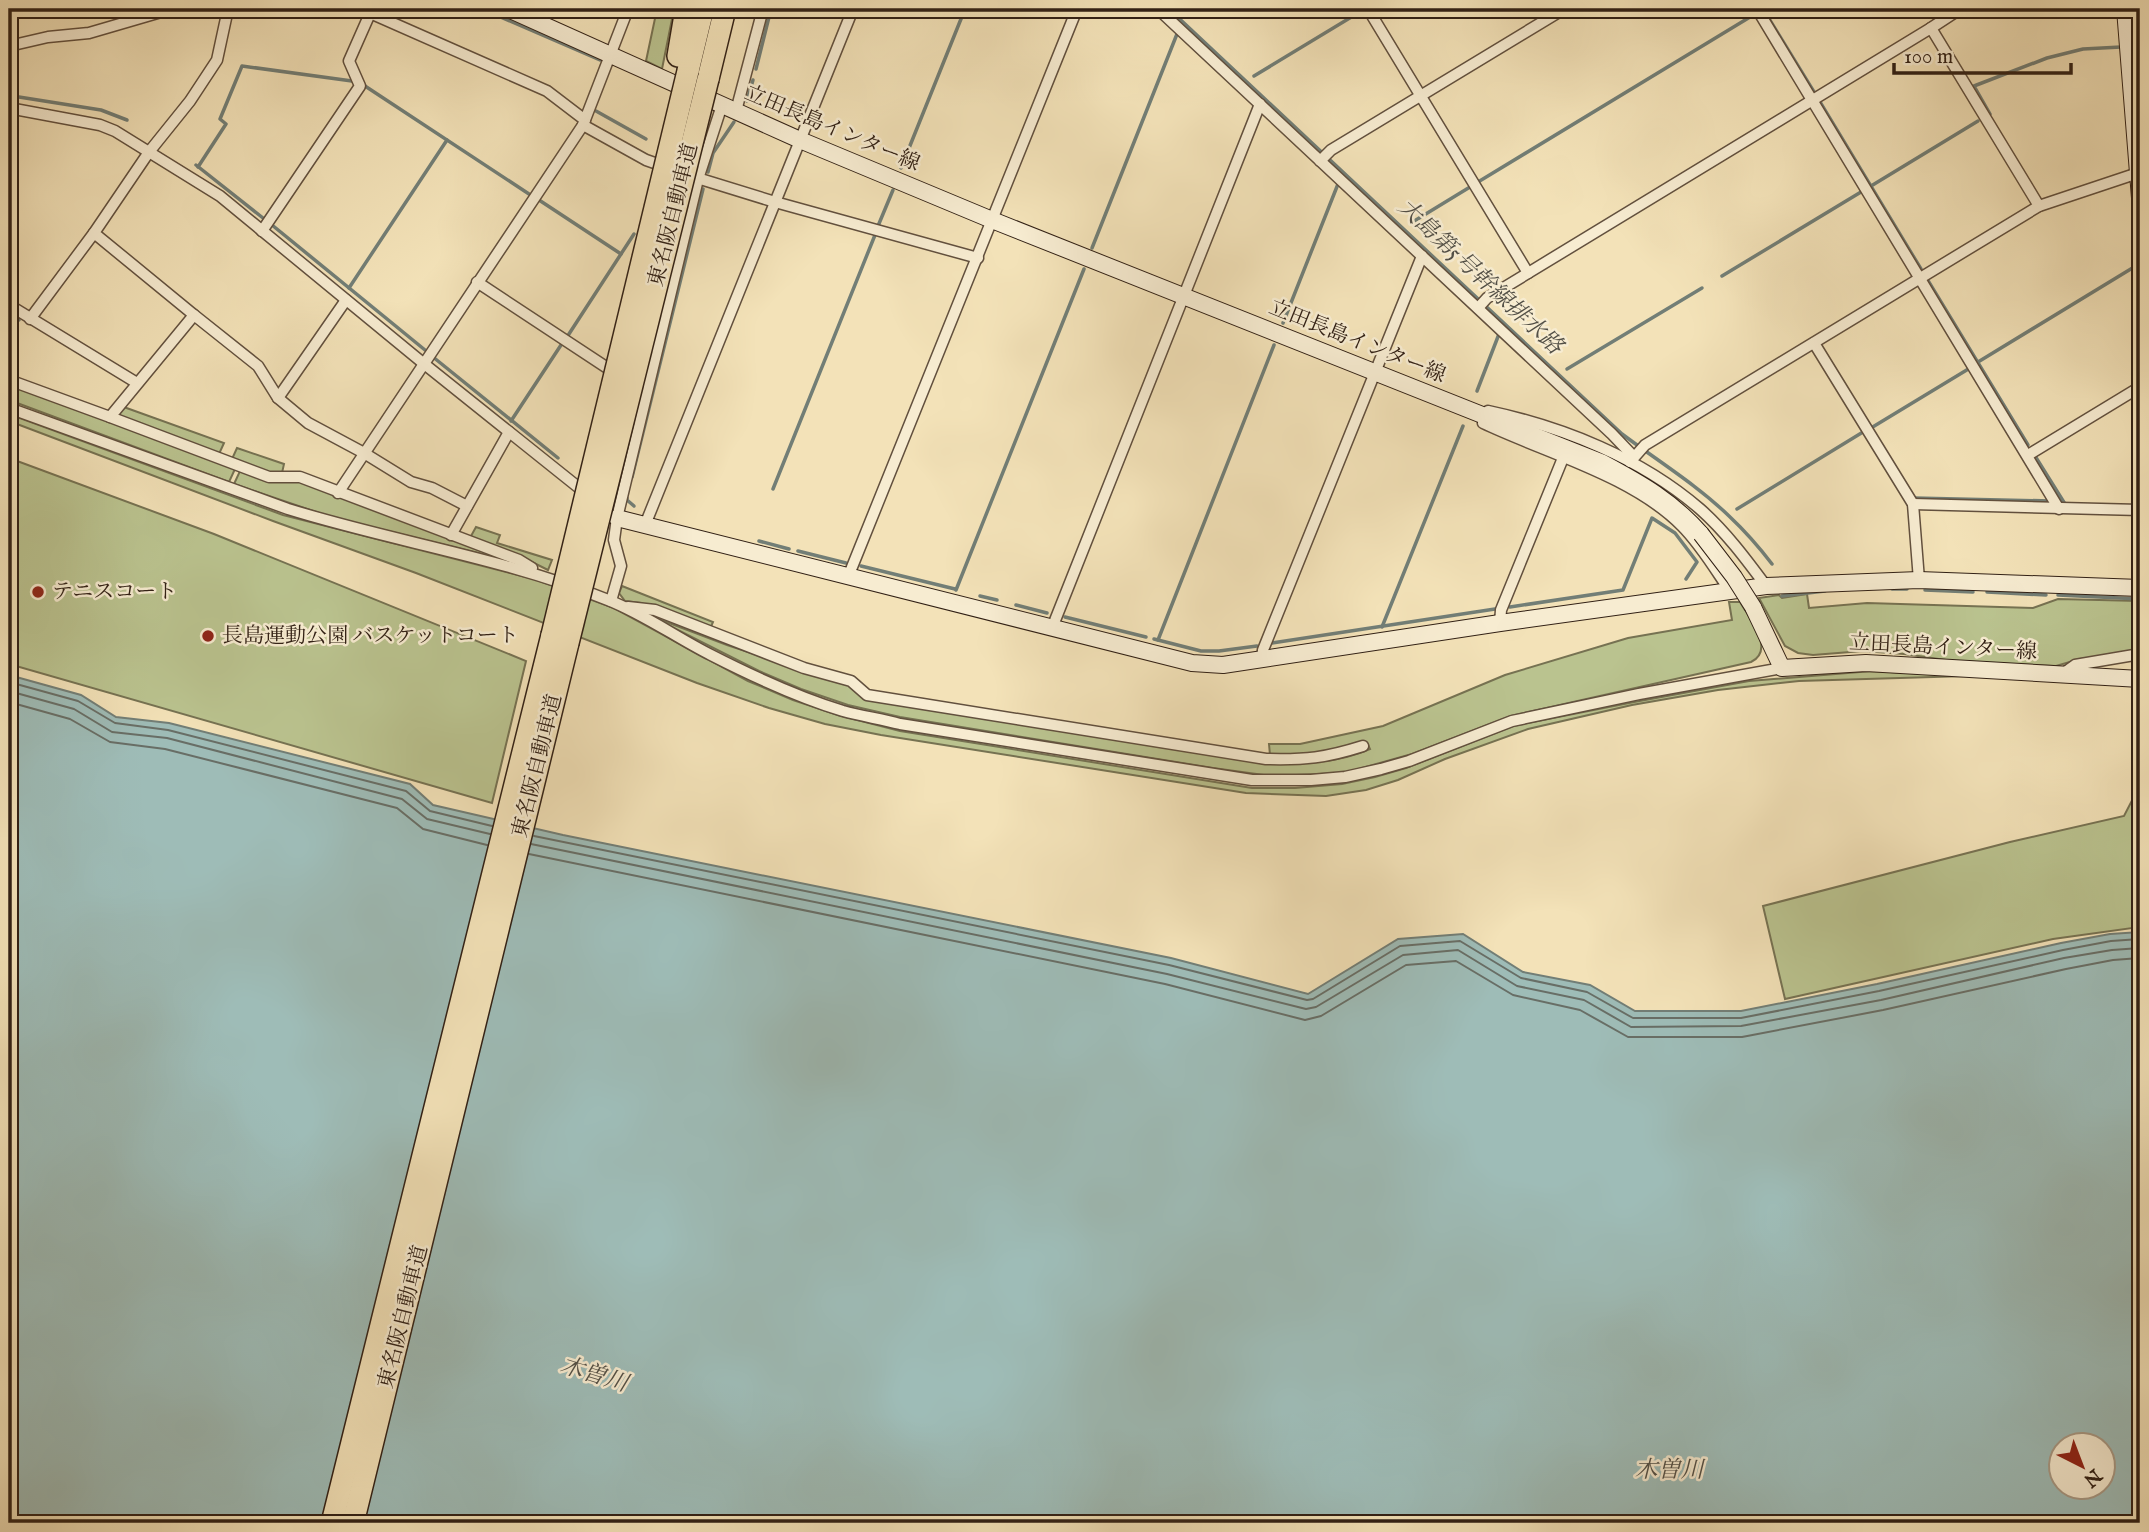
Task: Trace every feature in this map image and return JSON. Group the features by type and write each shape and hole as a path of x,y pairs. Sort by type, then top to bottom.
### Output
{"highway":[{"path":"682,70 687,9"},
{"path":"682,70 703,9"},
{"name":"東名阪自動車道","path":"353,1523 725,9"},
{"name":"東名阪自動車道","path":"332,1523 595,463 682,70"}],"main road":[{"name":"立田長島インター線","path":"508,9 800,140 992,220 1615,469 1649,487 1681,513 1701,534 1753,607 1782,668 1866,663 2140,679"},
{"path":"2125,9 2136,84 2140,198"},
{"path":"617,518 1192,663 1223,665 1766,586 1919,580 2140,588"}],"street":[{"path":"9,46 48,37 89,33 180,9"},
{"path":"30,319 94,233 149,152 190,101 216,60 228,9 223,9"},
{"path":"355,9 371,11 547,90 584,122 646,160 775,202 978,258"},
{"path":"338,493 584,122 628,9"},
{"path":"611,601 621,566 614,540 617,518 698,179 729,108 763,9"},
{"path":"645,525 853,9"},
{"path":"848,577 1077,9"},
{"path":"1368,9 1528,273"},
{"path":"1321,160 1331,150 1564,9"},
{"path":"1757,9 2059,509"},
{"path":"1482,304 1528,273 1960,9"},
{"path":"262,231 360,86 349,61 371,11"},
{"path":"1164,11 1422,256 1482,304 1633,457 1700,509 1725,534 1766,586"},
{"path":"1931,28 2039,206"},
{"path":"9,81 12,94 9,102"},
{"path":"1052,628 1260,104"},
{"path":"9,108 100,125 115,131 220,196 617,518"},
{"path":"1633,457 1645,445 2039,206 2138,173"},
{"path":"94,233 258,366 278,398 308,424 364,453 411,482 432,488 467,506"},
{"path":"1262,659 1263,650 1422,256"},
{"path":"477,282 647,393"},
{"path":"278,398 346,300"},
{"path":"9,305 137,383"},
{"path":"110,417 194,315"},
{"path":"1814,343 1913,504 1919,580"},
{"path":"9,380 269,477 300,477 519,560 541,575"},
{"path":"2028,455 2140,387"},
{"path":"1455,404 1516,417 1633,457"},
{"path":"1455,404 1469,416 1608,477 1656,504 1682,526 1705,553 1730,591"},
{"path":"9,408 288,509 541,575 622,606 753,676 797,695 845,711 900,724 1252,780 1345,777 1409,761 1512,721 1782,668"},
{"path":"451,535 509,432"},
{"path":"1500,623 1501,610 1563,458"},
{"path":"1913,504 2140,510"},
{"path":"622,606 654,611 804,668 851,681 867,695 1266,759 1302,760 1330,757 1363,746"},
{"path":"2061,675 2075,665 2140,654"}],"green space":[{"path":"657,9 674,9 662,69 646,61"},
{"path":"9,383 235,469 229,482 9,400"},
{"path":"121,406 224,443 219,454 119,417 117,412"},
{"path":"9,414 283,515 534,579 614,608 748,681 838,715 900,731 1252,788 1342,784 1375,777 1406,768 1513,726 1749,681 1872,671 1967,676 1799,681 1718,690 1632,705 1528,729 1366,790 1326,796 1246,793 881,735 825,724 769,708 9,421"},
{"path":"237,448 284,464 282,473 265,472 232,459"},
{"path":"9,458 214,534 526,661 492,803 9,664"},
{"path":"240,471 298,481 506,560 331,517 234,484"},
{"path":"476,527 500,535 497,543 552,560 548,570 473,538 471,536"},
{"path":"622,586 713,622 710,629 641,603 625,601 619,593"},
{"path":"1807,594 1809,608 1867,603 2033,608 2058,599 2140,601 2140,651 2080,659 2056,666 1960,662 1863,651 1813,655 1798,653 1785,646 1759,598"},
{"path":"1729,602 1740,602 1761,642 1758,657 1751,662 1511,716 1412,754 1344,773 1271,776 900,717 848,705 759,671 648,615 727,645 848,685 866,699 1281,764 1333,760 1370,749 1367,743 1330,753 1270,755 1269,744 1300,744 1383,726 1505,675 1628,638 1732,620"},
{"path":"2140,785 2140,927 2053,939 1785,999 1763,906 2010,842 2124,816"}],"water":[{"name":"木曽川","path":"9,675 81,695 116,717 169,723 410,784 433,805 563,835 1171,958 1308,994 1398,939 1463,934 1523,972 1590,985 1635,1011 1741,1011 2061,943 2110,934 2140,932 2140,1523 9,1523"}],"waterway":[{"path":"756,69 771,9"},
{"path":"901,168 965,9"},
{"name":"大島第5号幹線排水路","path":"1169,9 1622,434 1691,484 1729,516 1772,564"},
{"path":"1763,9 1814,92"},
{"path":"2135,9 2139,64"},
{"path":"1254,76 1363,10"},
{"path":"489,12 600,60"},
{"path":"1478,182 1755,14"},
{"path":"1092,248 1177,34"},
{"path":"1990,114 1974,86 2047,58 2083,49 2121,47"},
{"path":"198,167 226,124 220,119 242,66 352,81"},
{"path":"747,101 753,80"},
{"path":"365,86 529,194"},
{"path":"19,97 101,110 127,120"},
{"path":"1820,102 1921,269"},
{"path":"596,111 646,139"},
{"path":"1871,186 1978,121"},
{"path":"708,172 713,153 734,122"},
{"path":"349,288 447,140"},
{"path":"196,165 263,218"},
{"path":"1283,323 1338,184"},
{"path":"1411,223 1470,187"},
{"path":"632,477 703,189"},
{"path":"878,226 893,190"},
{"path":"1722,276 1861,192"},
{"path":"539,200 621,254"},
{"path":"272,225 425,350"},
{"path":"567,337 634,234"},
{"path":"773,489 875,235"},
{"path":"1978,362 2139,264"},
{"path":"956,590 1084,269"},
{"path":"1927,279 2028,445"},
{"path":"1567,369 1702,288"},
{"path":"9,312 19,320"},
{"path":"1477,391 1499,334"},
{"path":"511,421 563,342"},
{"path":"1158,640 1274,345"},
{"path":"433,357 558,458"},
{"path":"1871,428 1970,368"},
{"path":"1382,627 1463,426"},
{"path":"1737,509 1863,432"},
{"path":"2035,456 2065,504"},
{"path":"627,498 634,506"},
{"path":"1914,498 2051,501"},
{"path":"1510,607 1623,590 1652,518 1675,533 1697,562 1686,579"},
{"path":"759,541 789,549"},
{"path":"798,551 846,563"},
{"path":"861,566 955,589"},
{"path":"1892,589 1907,589"},
{"path":"1925,590 1973,592"},
{"path":"1782,596 1825,591"},
{"path":"1987,592 2046,595"},
{"path":"2058,595 2140,599"},
{"path":"980,596 997,600"},
{"path":"1016,605 1047,613"},
{"path":"1272,643 1495,609"},
{"path":"1065,617 1146,637"},
{"path":"1154,639 1201,651 1257,646"}],"place":[{"name":"テニスコート","path":"38,592"},
{"name":"長島運動公園 バスケットコート","path":"208,636"}]}
